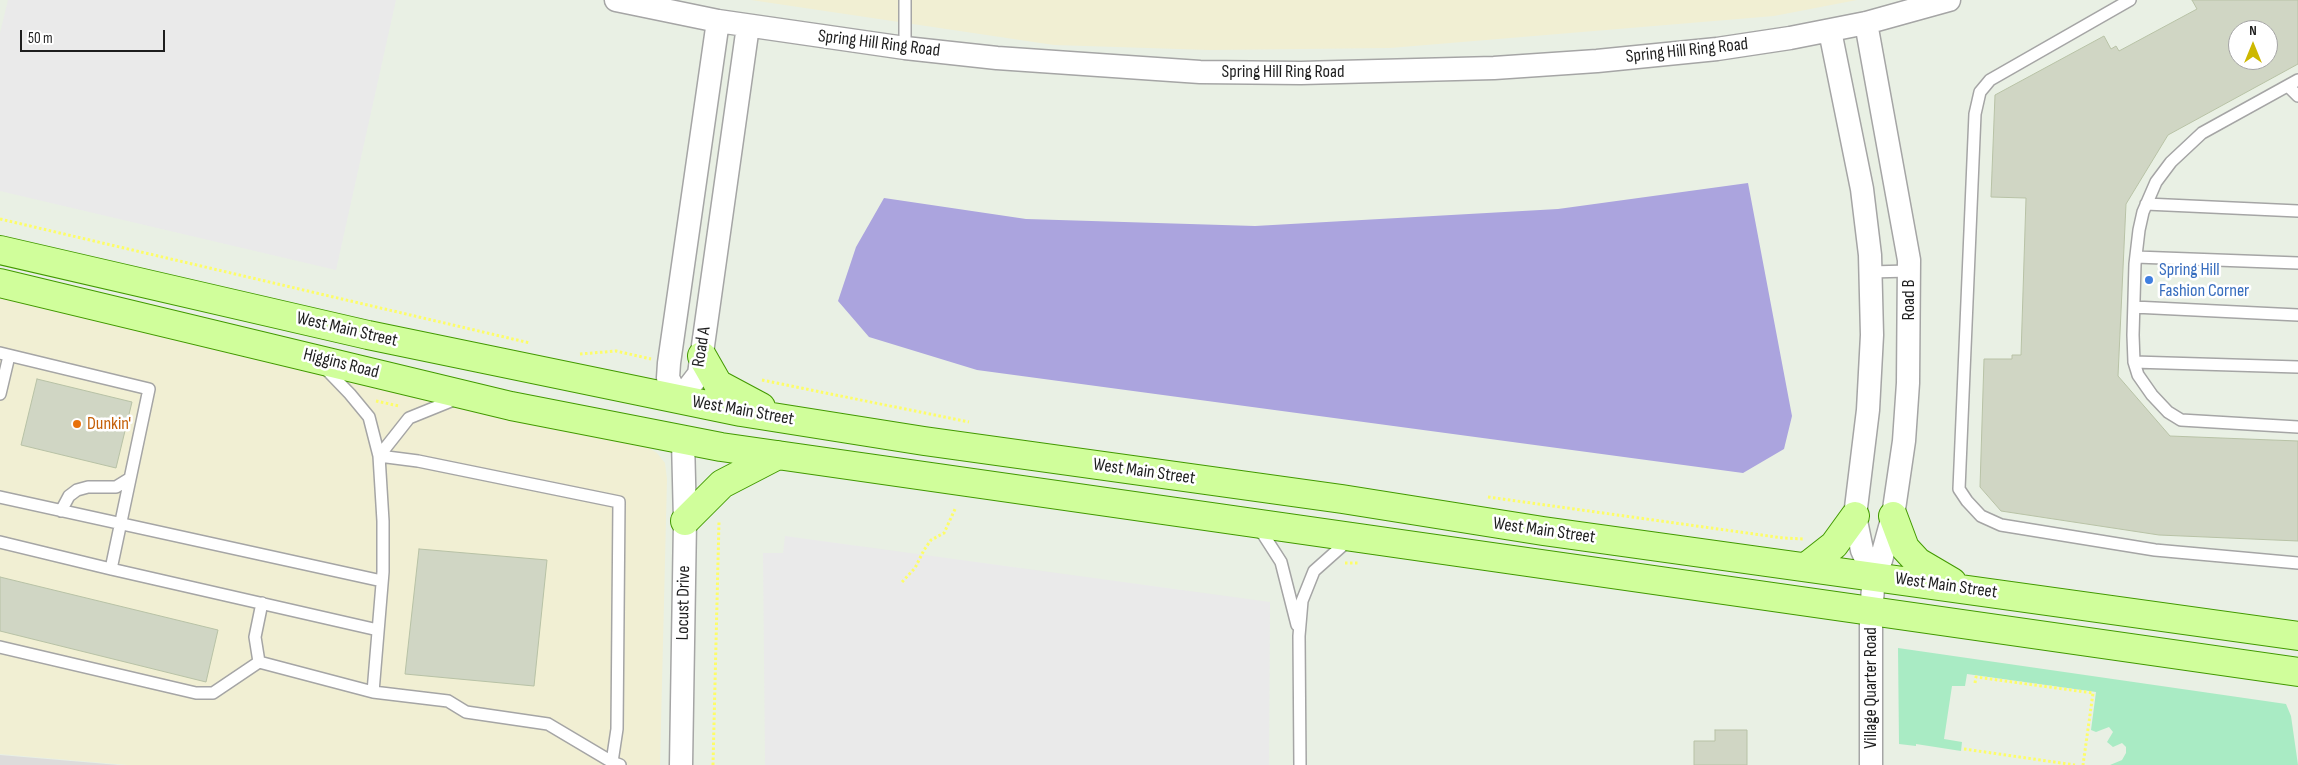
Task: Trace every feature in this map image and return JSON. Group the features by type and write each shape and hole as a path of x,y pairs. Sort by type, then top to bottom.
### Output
{"main road":[{"name":"West Main Street","path":"0,250 368,335 679,400 782,419 924,441 1342,499 1543,531 2298,636"},
{"name":"Higgins Road","path":"0,283 314,357 511,406 683,440"},
{"path":"702,356 708,371 718,384 782,419"},
{"path":"679,400 683,440"},
{"name":"West Main Street","path":"683,440 1246,523 2298,672"},
{"path":"685,521 722,484 778,455"},
{"path":"1806,567 1834,545 1855,516"},
{"path":"1894,516 1906,548 1918,562 1966,589"}],"street":[{"name":"Spring Hill Ring Road","path":"616,0 718,22 905,48 1046,63 1149,69 1347,73 1446,70 1596,61 1717,49 1830,31 1949,0"},
{"name":"Road A","path":"718,22 669,363 668,378 679,400 699,374 748,26"},
{"name":"Road B","path":"1866,23 1909,260 1908,383 1904,442 1894,516 1874,577 1871,612"},
{"name":"Road B","path":"1830,31 1862,188 1870,272 1872,335 1868,410 1855,516 1862,550 1874,577"},
{"name":"Locust Drive","path":"681,765 685,521 683,440"},
{"name":"Village Quarter Road","path":"1871,612 1871,765"}],"lane":[{"path":"904,0 905,48"},
{"path":"2130,0 1990,80 1980,92 1976,114 1959,489 1981,516 2001,525 2155,550 2298,563"},
{"path":"2298,96 2293,83 2202,133 2171,162 2156,182 2146,204 2139,230 2134,307 2134,362 2138,375 2152,395 2168,412 2181,420 2298,427"},
{"path":"2146,204 2298,211"},
{"path":"2136,257 2298,263"},
{"path":"1870,272 1909,271"},
{"path":"2134,307 2298,315"},
{"path":"0,394 5,354 149,389 111,569"},
{"path":"314,357 350,394 369,417 379,456 383,521 382,581 373,692"},
{"path":"2134,362 2298,367"},
{"path":"379,456 409,418 469,395"},
{"path":"0,647 196,693 212,693 259,662 373,692 448,702 466,712 548,724 616,764 619,502 418,461 379,456"},
{"path":"61,511 69,496 77,490 116,487 129,479"},
{"path":"0,497 382,581"},
{"path":"1246,523 1264,534 1281,562 1299,636"},
{"path":"1300,765 1299,636 1302,601 1314,572 1352,538"},
{"path":"0,542 378,630"},
{"path":"259,662 255,637 262,603"}],"path":[{"path":"0,219 540,345"},
{"path":"578,354 616,351 651,359"},
{"path":"371,400 406,407"},
{"path":"902,582 915,568 931,540 944,532 956,507"},
{"path":"713,765 719,518"},
{"path":"1975,683 1976,677 2093,693 2083,765"},
{"path":"1964,749 2075,765"}],"shaded area":[{"path":"8,0 396,0 336,270 0,191 0,33"},
{"path":"751,0 1857,0 1774,16 1390,48 1210,50 1054,45"},
{"path":"1748,183 1792,416 1784,449 1743,473 977,370 869,337 838,301 856,247 884,198 1026,219 1255,226 1558,209"},
{"path":"0,298 647,447 657,453 665,463 667,479 660,765 128,765 0,754"},
{"path":"785,536 1270,602 1269,765 765,765 763,553 783,553"},
{"path":"0,755 119,765 0,765"}],"green space":[{"path":"1898,648 2286,704 2291,716 2298,765 2110,765 2122,760 2126,753 2126,747 2122,743 2113,747 2107,742 2113,732 2109,727 2096,732 2091,730 2096,692 1967,674 1965,686 1952,686 1944,739 1962,742 1961,751 1916,744 1916,746 1899,744"}],"building":[{"path":"2192,0 2298,0 2298,64 2168,135 2126,204 2118,376 2170,436 2298,441 2298,541 2159,535 2001,511 1980,487 1984,359 2012,359 2012,355 2021,355 2026,198 1991,197 1995,95 2104,36 2111,49 2116,46 2119,51 2197,9"},
{"name":"Dunkin'","path":"37,379 132,402 116,468 21,445"},
{"path":"419,549 547,560 534,686 405,674"},
{"path":"0,577 218,630 206,682 0,631"},
{"path":"1715,730 1747,730 1747,765 1694,765 1694,741 1715,741"}],"place":[{"name":"Spring Hill Fashion Corner","path":"2149,280"},
{"name":"Dunkin'","path":"77,424"}]}
